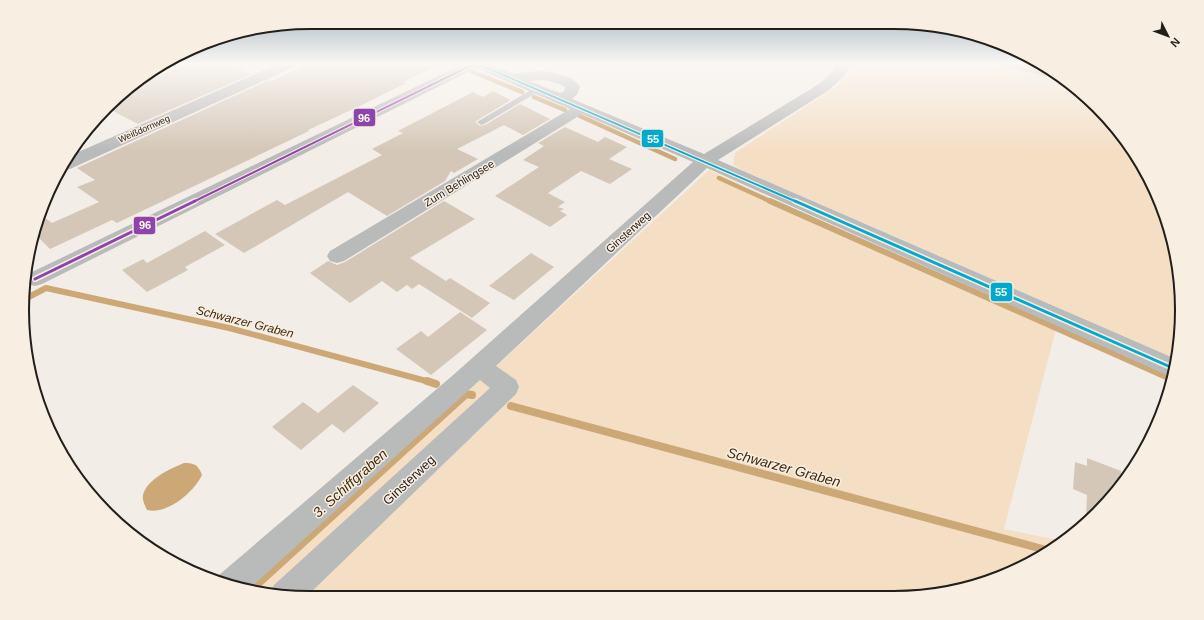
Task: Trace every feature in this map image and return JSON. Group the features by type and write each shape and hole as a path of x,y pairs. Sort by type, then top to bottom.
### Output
{"street":[{"name":"Weißdornweg","path":"71,162 225,93"},
{"path":"35,279 415,93"},
{"path":"544,93 705,161 1170,367"},
{"path":"560,100 571,93"},
{"name":"Ginsterweg","path":"236,581 480,367 705,161 814,93"},
{"name":"Zum Behlingsee","path":"337,256 580,109"},
{"name":"Ginsterweg","path":"291,590 508,387 480,367"}],"lane":[{"path":"481,122 532,93"}],"shaded area":[{"path":"827,93 1072,93 1093,111 1117,139 1128,154 1154,202 1170,255 1173,273 1175,310 1171,357 742,170 733,165 735,153"},
{"path":"709,170 1056,329 1004,529 1056,540 1002,570 949,586 931,589 894,591 295,590 510,387 490,372"},
{"path":"487,374 505,387 290,590 255,586"},
{"path":"184,463 196,465 199,469 202,475 198,482 186,495 171,506 155,511 147,510 143,497 145,489 160,475"}],"building":[{"path":"132,93 209,93 138,124 112,110"},
{"path":"241,93 386,93 117,223 112,220 50,249 39,238 45,218 52,223 99,202 77,187 95,180 77,168"},
{"path":"471,93 483,97 490,93 497,93 511,100 476,121 476,123 480,126 485,125 520,104 550,119 523,135 504,125 457,149 478,159 454,173 451,171 445,181 387,216 348,192 244,253 215,234 277,200 285,205 382,155 372,149 403,133 398,131"},
{"path":"565,127 598,142 605,137 627,147 609,159 632,169 610,184 581,171 548,193 565,202 558,207 564,209 560,211 567,215 550,227 495,196 539,167 523,160 544,146 538,143"},
{"path":"444,201 475,219 410,258 446,281 450,278 490,303 472,318 419,284 412,289 407,285 397,292 382,281 350,303 310,273 328,261 337,265 345,262"},
{"path":"205,231 225,245 185,267 188,270 147,292 122,270 143,259 147,263"},
{"path":"531,253 554,267 514,300 489,286"},
{"path":"460,312 487,330 431,375 396,349 421,331 428,337"},
{"path":"353,385 379,403 344,433 332,424 301,450 272,427 303,402 318,413"},
{"path":"1087,458 1121,471 1121,476 1093,509 1086,515 1087,495 1073,489 1075,462 1087,466"}],"waterway":[{"path":"534,97 565,110"},
{"path":"580,116 675,159"},
{"path":"719,178 772,202"},
{"path":"770,201 1167,377"},
{"name":"Schwarzer Graben","path":"30,296 46,288 229,328 430,382"},
{"name":"Schwarzer Graben","path":"430,382 436,384"},
{"name":"3. Schiffgraben","path":"255,586 466,394 472,395"},
{"name":"Schwarzer Graben","path":"511,406 1042,549"}],"transit line":[{"name":"96","path":"35,279 415,93"},
{"name":"55","path":"546,93 705,161 1170,367"}]}
